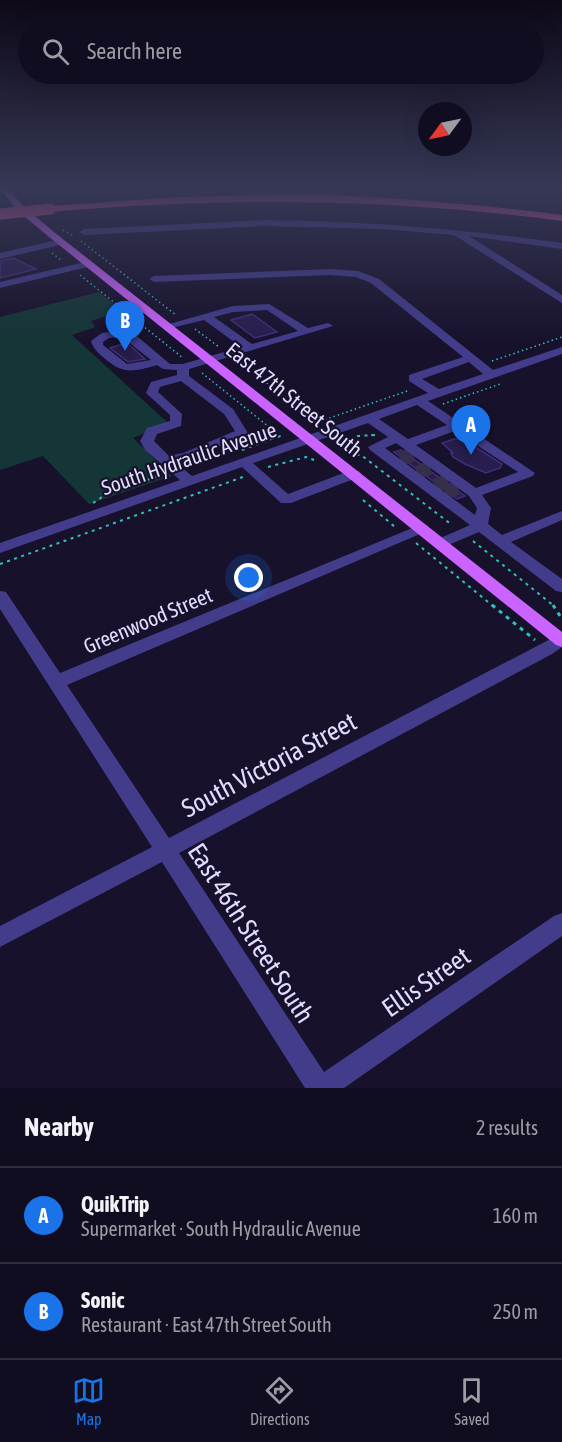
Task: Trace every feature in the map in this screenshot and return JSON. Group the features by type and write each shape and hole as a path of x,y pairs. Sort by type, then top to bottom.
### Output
{"main road":[{"name":"East 47th Street South","path":"58,240 441,543 558,642"}],"street":[{"path":"468,240 562,300"},
{"path":"520,240 562,246"},
{"path":"0,256 61,242"},
{"path":"0,285 89,264"},
{"path":"154,279 330,272 355,274 382,286 497,379"},
{"path":"167,326 233,309 269,307 306,332"},
{"path":"146,309 117,317 113,321 115,326 167,367 183,372 229,412 242,433 187,456 166,461"},
{"path":"206,315 250,348"},
{"path":"190,481 150,447 147,441 152,431 177,423 176,414 152,393 155,386 210,359 328,326"},
{"path":"124,333 106,335 98,341 98,346 124,369 159,361"},
{"name":"South Hydraulic Avenue","path":"0,548 190,481 250,467 310,439 438,394 497,379 562,350"},
{"path":"438,394 413,378 471,358"},
{"path":"418,401 528,473 427,470"},
{"path":"370,418 427,470 480,526 502,540 562,587"},
{"path":"427,470 456,426"},
{"path":"250,467 286,500 354,474"},
{"path":"427,470 484,508 480,526"},
{"path":"502,540 562,515"},
{"path":"441,543 480,526"},
{"name":"Greenwood Street","path":"56,682 422,528"},
{"name":"East 46th Street South","path":"0,596 321,1088"},
{"name":"South Victoria Street","path":"0,937 558,642"},
{"name":"Ellis Street","path":"321,1088 562,923"}],"path":[{"path":"430,409 497,379"},
{"path":"344,442 358,436 373,435 427,470"},
{"path":"0,564 250,467 306,457 314,460"},
{"path":"339,480 406,535 558,642"}],"green space":[{"path":"99,292 123,311 91,321 95,327 72,335 168,423 133,438 172,476 89,504 43,456 0,470 0,317"}],"building":[{"path":"13,258 36,269 0,278 0,261"},
{"path":"252,314 277,332 255,338 231,320"},
{"path":"126,343 145,359 128,362 110,348"},
{"path":"463,439 502,464 500,468 486,473 453,457 451,453 453,453 442,443"},
{"path":"401,450 465,496 457,499 394,452"}],"tunnel":[{"path":"400,459 414,454"},
{"path":"417,473 431,467"},
{"path":"435,486 449,480"},
{"path":"445,493 459,487"}],"place":[{"name":"Sonic","path":"125,351"},
{"name":"QuikTrip","path":"471,455"}]}
